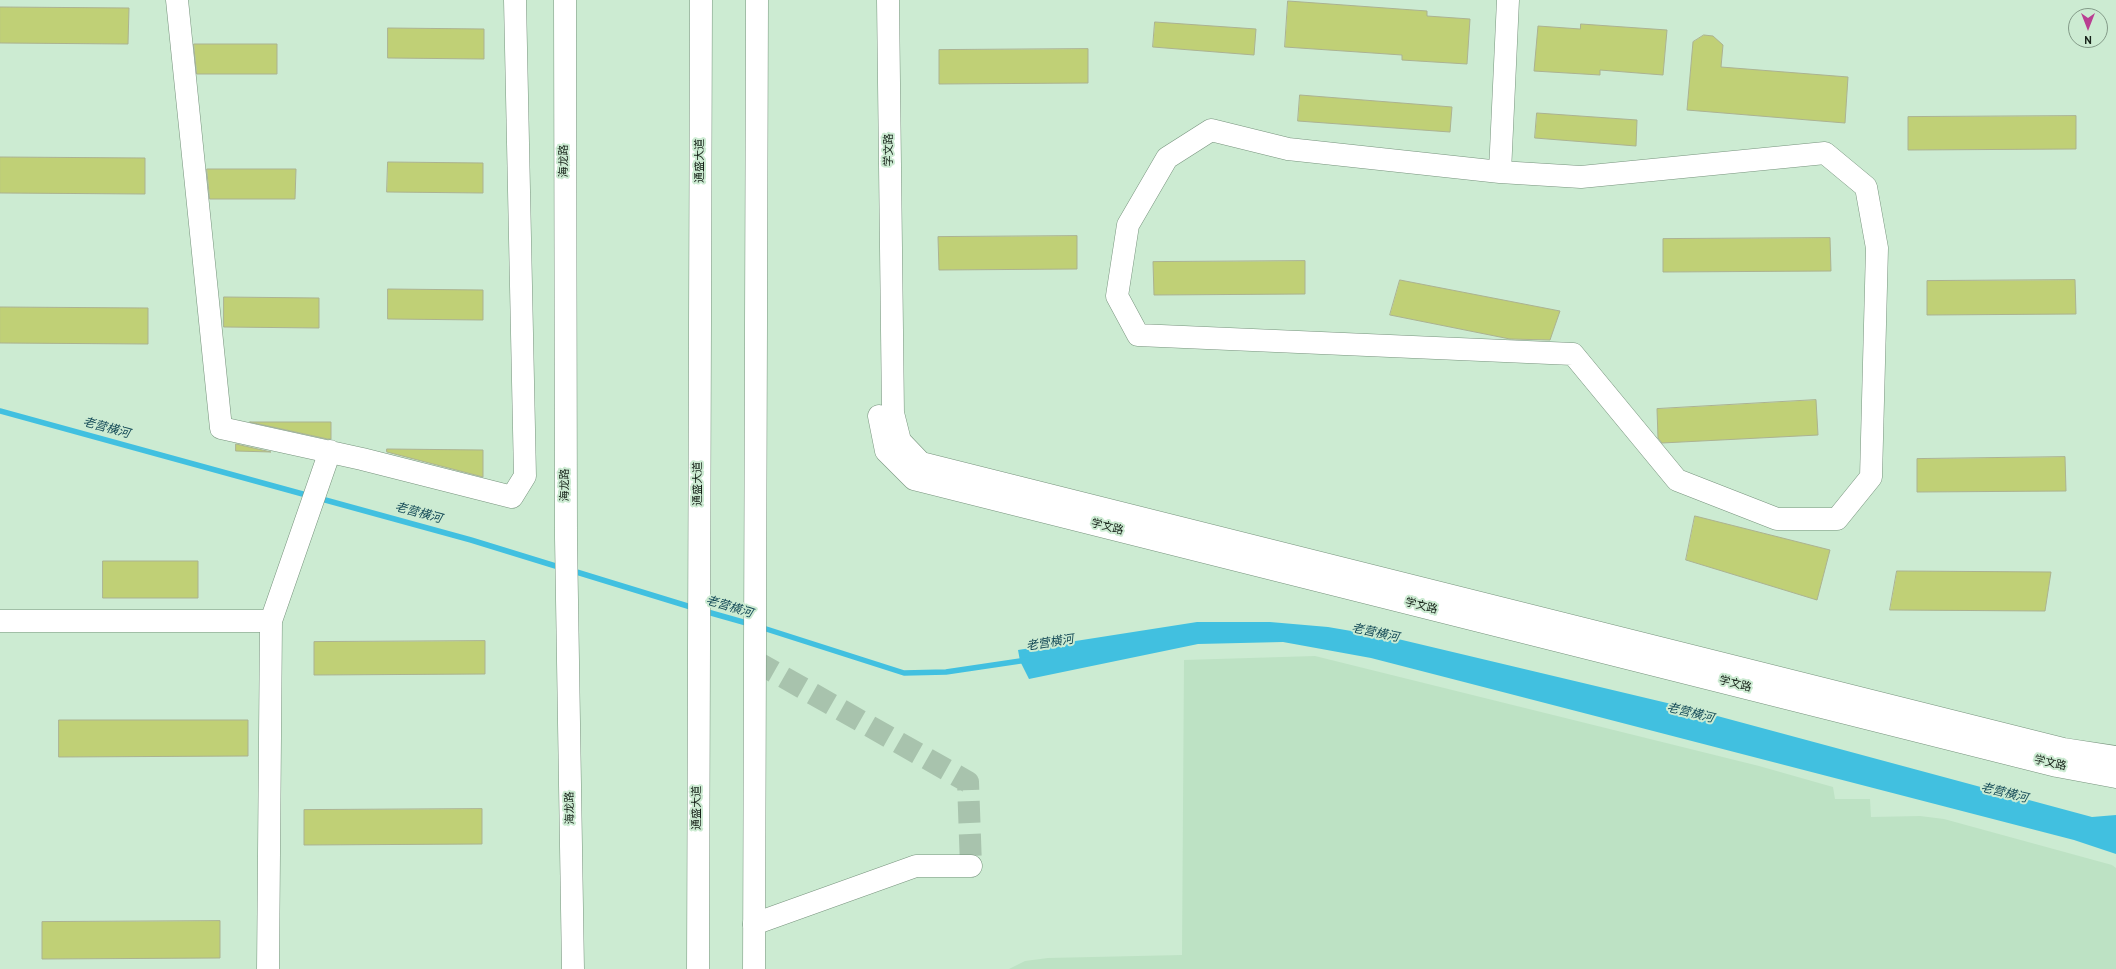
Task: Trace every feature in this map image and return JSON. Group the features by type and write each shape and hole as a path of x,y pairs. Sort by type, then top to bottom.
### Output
{"street":[{"path":"177,0 220,428 330,452 512,497 525,476 515,0"},
{"name":"海龙路","path":"565,0 566,538 573,969"},
{"name":"通盛大道","path":"698,969 701,0"},
{"path":"754,969 757,0"},
{"name":"学文路","path":"888,0 893,413 900,441 921,463 2063,749 2116,757"},
{"path":"1500,172 1508,0"},
{"path":"1211,130 1288,149 1500,172 1581,178 1825,152 1866,187 1878,248 1871,477 1837,519 1777,519 1677,480 1573,354 1138,335 1117,296 1128,225 1167,158 1211,130"},
{"name":"学文路","path":"891,300 881,350 878,412 886,452 914,479 2042,762 2116,777"},
{"path":"268,969 271,621 330,452"},
{"path":"0,621 271,621"},
{"path":"754,924 916,866 971,866"}],"shaded area":[{"path":"1315,656 1759,766 1833,787 1835,799 1870,799 1871,817 1920,816 1944,819 2112,865 2116,868 2116,969 1009,969 1025,961 1048,958 1182,955 1184,660"}],"water":[{"path":"1197,622 1270,622 1328,627 1398,639 1684,707 2092,817 2116,815 2116,854 2074,840 1371,658 1283,642 1198,644 1029,679 1020,661 1018,650"}],"building":[{"path":"1288,1 1427,11 1427,16 1470,19 1467,64 1402,60 1402,55 1285,47"},
{"path":"0,7 129,8 128,44 0,43"},
{"path":"1155,22 1256,29 1254,55 1153,47"},
{"path":"1581,24 1667,30 1663,75 1600,70 1600,75 1534,71 1538,26 1580,29"},
{"path":"388,28 484,29 484,59 388,58"},
{"path":"1704,35 1713,36 1723,45 1721,67 1848,77 1845,123 1687,110 1693,42"},
{"path":"194,44 277,44 277,74 197,74"},
{"path":"1088,49 1088,83 939,84 939,50"},
{"path":"1300,95 1452,107 1450,132 1298,121"},
{"path":"1537,113 1637,120 1636,146 1535,138"},
{"path":"2076,116 2076,149 1908,150 1908,117"},
{"path":"0,157 145,158 145,194 0,193"},
{"path":"388,162 483,163 483,193 387,192"},
{"path":"207,169 296,169 295,199 210,199"},
{"path":"1077,236 1077,269 939,270 938,237"},
{"path":"1830,238 1831,271 1663,272 1663,239"},
{"path":"1305,261 1305,294 1154,295 1153,262"},
{"path":"1400,280 1560,311 1550,340 1510,339 1390,315"},
{"path":"2075,280 2076,314 1927,315 1927,281"},
{"path":"388,289 483,290 483,320 388,319"},
{"path":"224,297 319,298 319,328 224,327"},
{"path":"0,307 148,308 148,344 0,343"},
{"path":"1816,400 1818,435 1662,443 1658,438 1657,409"},
{"path":"250,422 331,422 331,439 328,439"},
{"path":"236,444 271,452 236,451"},
{"path":"387,449 483,450 483,477 387,452"},
{"path":"2065,457 2066,491 1917,492 1917,459"},
{"path":"1695,516 1830,550 1817,600 1686,560"},
{"path":"103,561 198,561 198,598 103,598"},
{"path":"1897,571 2051,572 2045,611 1890,610"},
{"path":"485,641 485,674 314,675 314,642"},
{"path":"59,720 248,720 248,756 59,757"},
{"path":"482,809 482,844 304,845 304,810"},
{"path":"220,921 220,958 42,959 42,922"}],"waterway":[{"name":"老营横河","path":"0,411 310,496"},
{"name":"老营横河","path":"318,498 471,540 562,568"},
{"name":"老营横河","path":"570,570 694,608"},
{"name":"老营横河","path":"704,611 750,624"},
{"name":"老营横河","path":"760,627 904,673 946,672 1027,660"}],"tunnel":[{"path":"755,661 968,782 971,866"}]}
